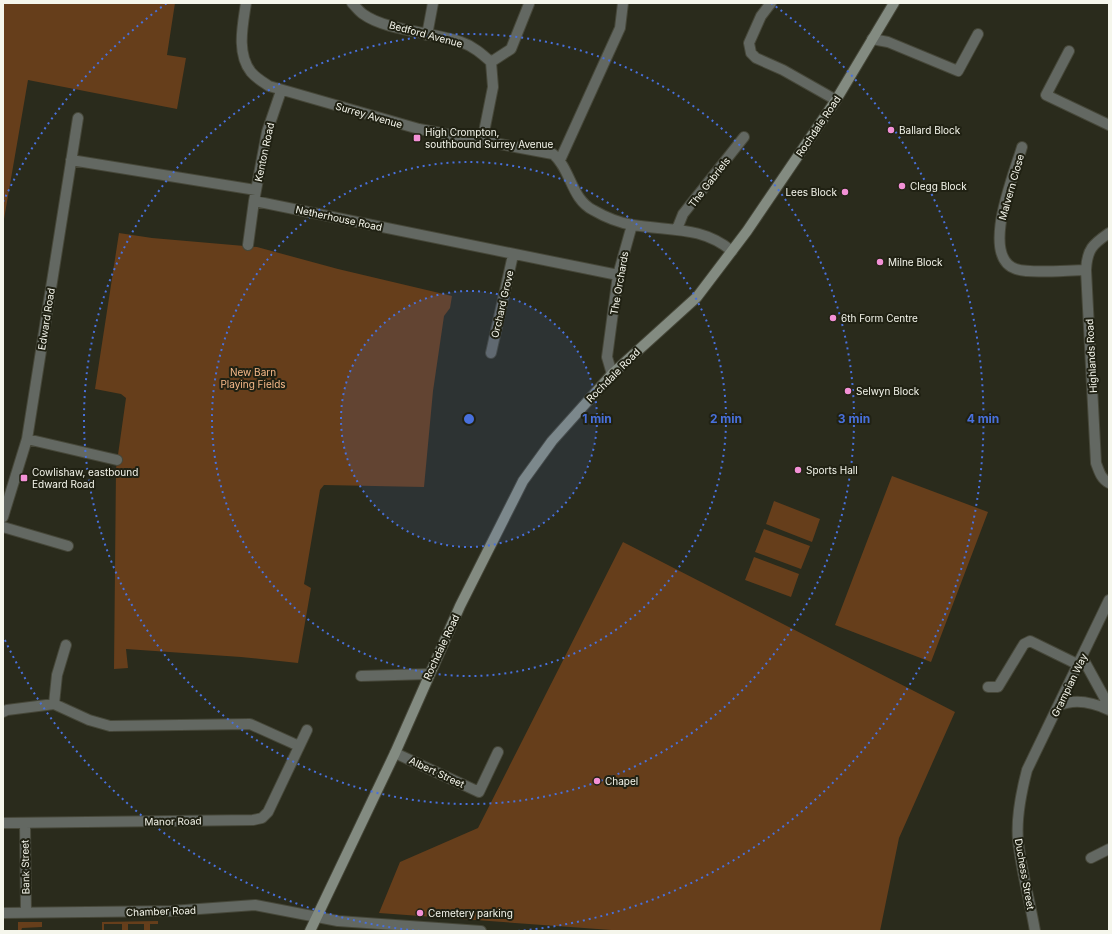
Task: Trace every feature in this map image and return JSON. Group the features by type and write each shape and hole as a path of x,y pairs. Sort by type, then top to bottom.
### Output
{"main road":[{"name":"Rochdale Road","path":"310,931 395,753 460,606 523,481 552,441 612,374 697,297 732,251 836,100 894,3"}],"street":[{"name":"Surrey Avenue","path":"246,3 241,34 244,54 251,72 269,86 281,91 419,129 482,142 553,154 560,160"},
{"name":"Bedford Avenue","path":"352,3 363,14 378,21 427,35 461,42 479,51 491,62"},
{"path":"427,35 433,3"},
{"path":"623,3 620,28 560,160 575,192 591,209 610,218 632,225 677,229 709,236 732,251"},
{"path":"771,3 761,16 749,43 751,53 756,58 836,100"},
{"path":"482,142 493,86 491,62 511,49 529,4"},
{"path":"872,39 888,42 958,71 978,34"},
{"path":"1070,51 1046,95 1109,125"},
{"name":"Kenton Road","path":"256,190 267,132 281,91"},
{"name":"Edward Road","path":"3,517 27,439 78,118"},
{"name":"The Gabriels","path":"677,229 683,214 744,137"},
{"name":"Malvern Close","path":"1022,147 999,228 1000,246 1004,261 1009,266 1022,271 1086,270"},
{"path":"72,160 256,190 248,245"},
{"name":"Netherhouse Road","path":"254,201 513,255 618,275"},
{"name":"The Orchards","path":"612,374 607,357 618,275 632,225"},
{"name":"Highlands Road","path":"1109,233 1093,245 1086,262 1096,463 1100,474 1105,481 1109,483"},
{"name":"Orchard Grove","path":"491,353 513,255"},
{"path":"27,439 117,460"},
{"path":"3,527 68,546"},
{"name":"Grampian Way","path":"1027,770 1081,661 1109,600"},
{"path":"988,687 998,687 1024,644 1030,641 1081,661 1109,706"},
{"path":"54,704 57,675 66,645"},
{"path":"361,676 429,674"},
{"path":"1058,706 1068,701 1083,701 1109,710"},
{"path":"3,712 7,710 54,704 89,720 110,726 250,724 299,746"},
{"name":"Manor Road","path":"3,823 253,820 262,818 268,812 307,730"},
{"name":"Albert Street","path":"395,753 479,792 498,752"},
{"name":"Duchess Street","path":"1027,770 1021,793 1018,820 1018,840 1035,931"},
{"name":"Bank Street","path":"25,823 26,912"},
{"path":"1091,858 1109,849"},
{"name":"Chamber Road","path":"3,913 171,911 248,904 373,928 481,931"}],"green space":[{"path":"3,3 175,3 167,55 186,58 177,109 28,80 3,225"},
{"name":"New Barn Playing Fields","path":"119,233 152,238 257,247 338,269 452,296 450,308 444,316 433,391 424,487 324,485 320,490 304,584 311,588 298,663 241,657 126,649 128,668 114,669 116,469 126,398 121,394 95,389"},
{"path":"892,476 988,512 931,662 835,625"},
{"path":"774,501 820,519 812,542 766,524"},
{"path":"764,529 810,546 801,569 755,552"},
{"path":"623,542 955,712 899,838 880,931 625,931 379,913 400,862 478,828"},
{"path":"754,557 799,574 791,597 745,580"},
{"path":"158,921 158,924 150,924 150,931 144,931 144,924 128,924 128,931 122,931 122,924 104,924 104,931 102,931 102,922"},
{"path":"18,922 42,922 42,927 22,928 21,931 18,931"}],"place":[{"name":"Ballard Block","path":"891,130"},
{"name":"High Crompton, southbound Surrey Avenue","path":"417,138"},
{"name":"Clegg Block","path":"902,186"},
{"name":"Lees Block","path":"845,192"},
{"name":"Milne Block","path":"880,262"},
{"name":"6th Form Centre","path":"833,318"},
{"name":"Selwyn Block","path":"848,391"},
{"name":"Sports Hall","path":"798,470"},
{"name":"Cowlishaw, eastbound Edward Road","path":"24,478"},
{"name":"Chapel","path":"597,781"},
{"name":"Cemetery parking","path":"420,913"}]}
